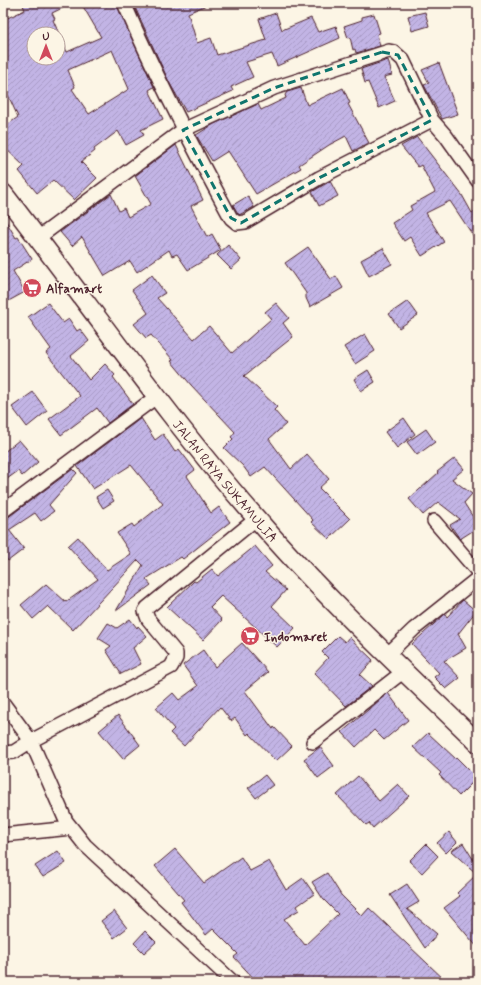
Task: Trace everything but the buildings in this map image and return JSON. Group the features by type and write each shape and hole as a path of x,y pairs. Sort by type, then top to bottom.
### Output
{"main road":[{"name":"JALAN RAYA SUKAMULIA","path":"3,193 156,397 256,519 302,570 478,742"}],"street":[{"path":"124,3 150,64 183,130 231,218 237,223 240,223 319,178 432,120"},
{"path":"38,238 183,130 274,88 389,51 398,55 403,60 432,120 446,136 478,181"},
{"path":"3,511 156,397"},
{"path":"3,753 14,752 31,741 170,667 176,658 176,653 148,619 145,611 256,519"},
{"path":"434,521 478,572"},
{"path":"388,654 414,629 478,578"},
{"path":"313,742 404,671"},
{"path":"3,703 31,741 66,821 85,845 130,888 174,925 233,982"},
{"path":"3,835 71,828"}],"highlighted area":[{"path":"382,52 398,55 432,120 319,178 241,223 231,218 183,130 274,88"}],"place":[{"name":"Alfamart","path":"32,288"},
{"name":"Indomaret","path":"250,636"}]}
